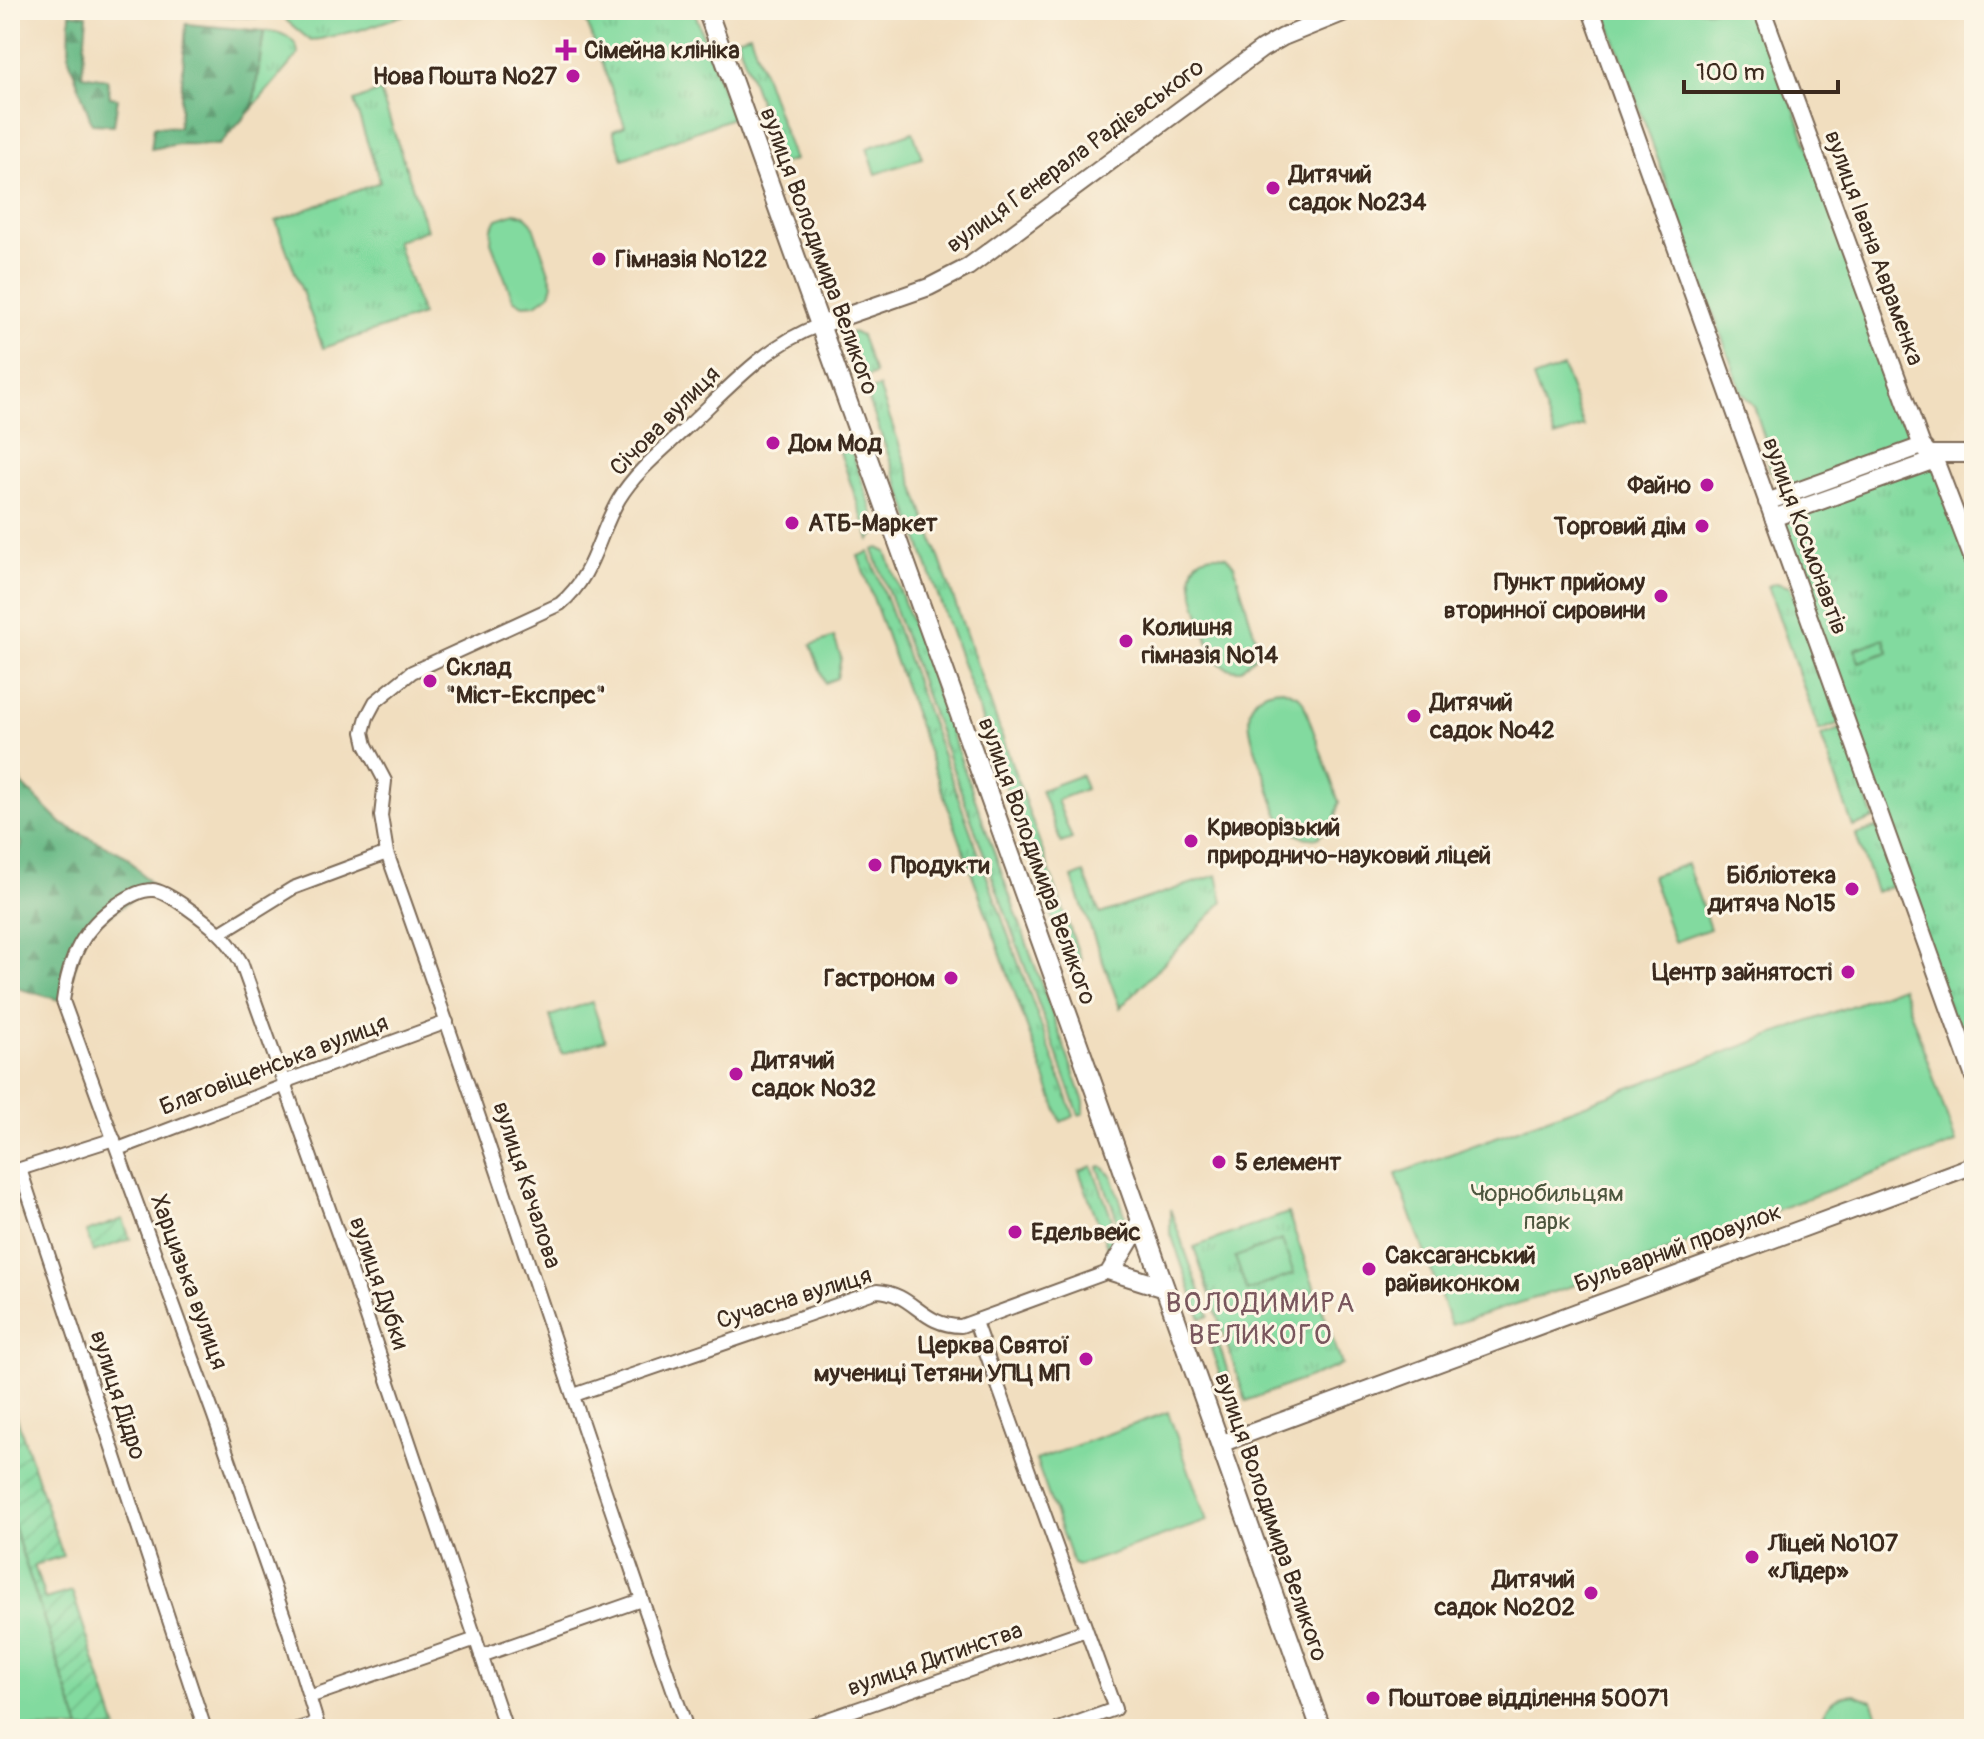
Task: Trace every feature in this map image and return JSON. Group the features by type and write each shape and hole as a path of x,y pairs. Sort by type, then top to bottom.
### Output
{"main road":[{"name":"вулиця Володимира Великого","path":"707,10 1321,1729"},
{"path":"1141,1221 1111,1271 1165,1288"}],"street":[{"name":"вулиця Генерала Радієвського","path":"820,325 929,287 968,267 1262,49 1283,37 1350,10"},
{"name":"вулиця Космонавтів","path":"1591,10 1974,1077"},
{"name":"вулиця Івана Авраменка","path":"1762,10 1929,454 1974,562"},
{"name":"Січова вулиця","path":"412,672 560,604 583,581 613,512 636,475 764,355 798,333 820,325"},
{"path":"1770,510 1929,454 1974,454"},
{"name":"вулиця Качалова","path":"412,672 375,702 363,732 366,745 385,781 381,816 387,853 474,1096 641,1600 687,1729"},
{"path":"220,933 293,888 387,853"},
{"name":"вулиця Дубки","path":"155,889 220,933 241,962 506,1729"},
{"name":"Харцизька вулиця","path":"155,889 142,891 122,901 97,919 74,952 63,1001 284,1616 318,1726"},
{"name":"Благовіщенська вулиця","path":"116,1144 286,1085 289,1080 447,1022"},
{"name":"вулиця Дідро","path":"116,1144 15,1170 205,1729"},
{"name":"Бульварний провулок","path":"1220,1444 1974,1165"},
{"name":"Сучасна вулиця","path":"574,1395 877,1291 901,1296 935,1323 961,1326 1111,1271"},
{"path":"975,1322 1115,1709 1059,1729"},
{"path":"481,1656 641,1600"},
{"name":"вулиця Дитинства","path":"799,1729 1086,1630"},
{"path":"309,1697 476,1639"},
{"path":"298,1729 318,1726"}],"green space":[{"path":"186,10 268,11 260,18 186,13"},
{"path":"281,10 419,10 360,30 311,41 287,21"},
{"path":"582,10 694,10 732,118 623,159 613,131 625,126"},
{"path":"1604,10 1759,10 1909,431 1908,439 1901,448 1791,487 1773,474 1764,453 1767,446 1754,406 1742,393"},
{"path":"70,13 87,15 82,75 107,79 110,97 118,98 114,125 92,124 69,58"},
{"path":"186,24 264,31 253,108 219,145 179,144 151,149 154,126 179,127"},
{"path":"264,31 287,36 295,44 298,55 253,107"},
{"path":"750,34 794,160 781,164 737,38"},
{"path":"380,91 427,230 396,241 422,315 323,348 276,221 380,182 354,101"},
{"path":"913,132 922,158 876,174 867,148"},
{"path":"515,213 524,215 532,223 553,284 550,294 536,304 523,305 513,299 491,242 492,228 497,219"},
{"path":"853,332 861,336 875,374 862,379 846,335"},
{"path":"1563,367 1584,427 1555,437 1533,378"},
{"path":"879,387 1081,960 1074,960 1062,945 866,392"},
{"path":"840,452 852,452 879,531 870,540"},
{"path":"1935,460 1974,562 1974,1043 1963,1047 1773,518"},
{"path":"878,548 886,552 1084,1102 1084,1113 1079,1115 873,550"},
{"path":"869,552 1074,1116 1061,1122 858,556"},
{"path":"1218,555 1226,556 1234,565 1257,643 1254,657 1240,670 1225,667 1214,657 1193,592 1193,571 1197,562"},
{"path":"1776,583 1790,587 1840,723 1819,731 1768,586"},
{"path":"834,637 841,657 837,678 825,683 811,645"},
{"path":"1884,639 1888,652 1859,662 1855,649"},
{"path":"1283,689 1299,696 1303,702 1339,802 1335,820 1318,838 1299,836 1289,830 1281,819 1252,737 1250,710 1255,700 1266,692"},
{"path":"1842,728 1874,819 1853,827 1821,736"},
{"path":"10,754 22,784 62,824 126,856 155,889 142,892 86,932 63,1001 17,988 10,991 10,865 15,865 22,844 10,830"},
{"path":"1081,775 1086,789 1057,800 1072,839 1061,843 1041,790"},
{"path":"1877,827 1897,884 1876,892 1856,835"},
{"path":"1687,864 1710,929 1674,942 1652,876"},
{"path":"1084,873 1100,914 1217,875 1223,902 1120,1008 1072,878"},
{"name":"Чорнобильцям парк","path":"1902,987 1956,1143 1578,1284 1451,1325 1396,1174"},
{"path":"592,1002 605,1040 562,1054 550,1016"},
{"path":"1092,1166 1122,1246 1115,1252 1108,1249 1079,1171"},
{"path":"1102,1166 1112,1176 1128,1224 1125,1241 1098,1167"},
{"path":"1170,1209 1209,1316 1201,1319 1170,1231"},
{"path":"1288,1213 1342,1365 1246,1401 1194,1247"},
{"path":"123,1219 130,1239 93,1252 86,1232"},
{"path":"1282,1240 1294,1274 1247,1291 1235,1257"},
{"path":"1219,1345 1238,1403 1230,1405 1211,1348"},
{"path":"10,1397 63,1556 34,1565 45,1599 72,1591 117,1729 80,1729 10,1516"},
{"path":"1168,1412 1207,1521 1078,1566 1073,1564 1036,1460"},
{"path":"10,1516 80,1729 10,1729"},
{"path":"1855,1694 1872,1701 1883,1729 1820,1729 1830,1704 1840,1697"}],"place":[{"name":"Сімейна клініка","path":"566,50"},
{"name":"Нова Пошта №27","path":"573,76"},
{"name":"Дитячий садок №234","path":"1273,188"},
{"name":"Гімназія №122","path":"599,259"},
{"name":"Дом Мод","path":"773,443"},
{"name":"Файно","path":"1707,485"},
{"name":"АТБ-Маркет","path":"792,523"},
{"name":"Торговий дім","path":"1702,526"},
{"name":"Пункт прийому вторинної сировини","path":"1661,596"},
{"name":"Колишня гімназія №14","path":"1126,641"},
{"name":"Склад \"Міст-Експрес\"","path":"430,681"},
{"name":"Дитячий садок №42","path":"1414,716"},
{"name":"Криворізький природничо-науковий ліцей","path":"1191,841"},
{"name":"Продукти","path":"875,865"},
{"name":"Бібліотека дитяча №15","path":"1852,889"},
{"name":"Центр зайнятості","path":"1848,972"},
{"name":"Гастроном","path":"951,978"},
{"name":"Дитячий садок №32","path":"736,1074"},
{"name":"5 елемент","path":"1219,1162"},
{"name":"Едельвейс","path":"1015,1232"},
{"name":"Саксаганський райвиконком","path":"1369,1269"},
{"name":"Церква Святої мучениці Тетяни УПЦ МП","path":"1086,1359"},
{"name":"Ліцей №107 «Лідер»","path":"1752,1557"},
{"name":"Дитячий садок №202","path":"1591,1593"},
{"name":"Поштове відділення 50071","path":"1373,1698"}],"district":[{"name":"ВОЛОДИМИРА ВЕЛИКОГО","path":"1261,1319"}]}
